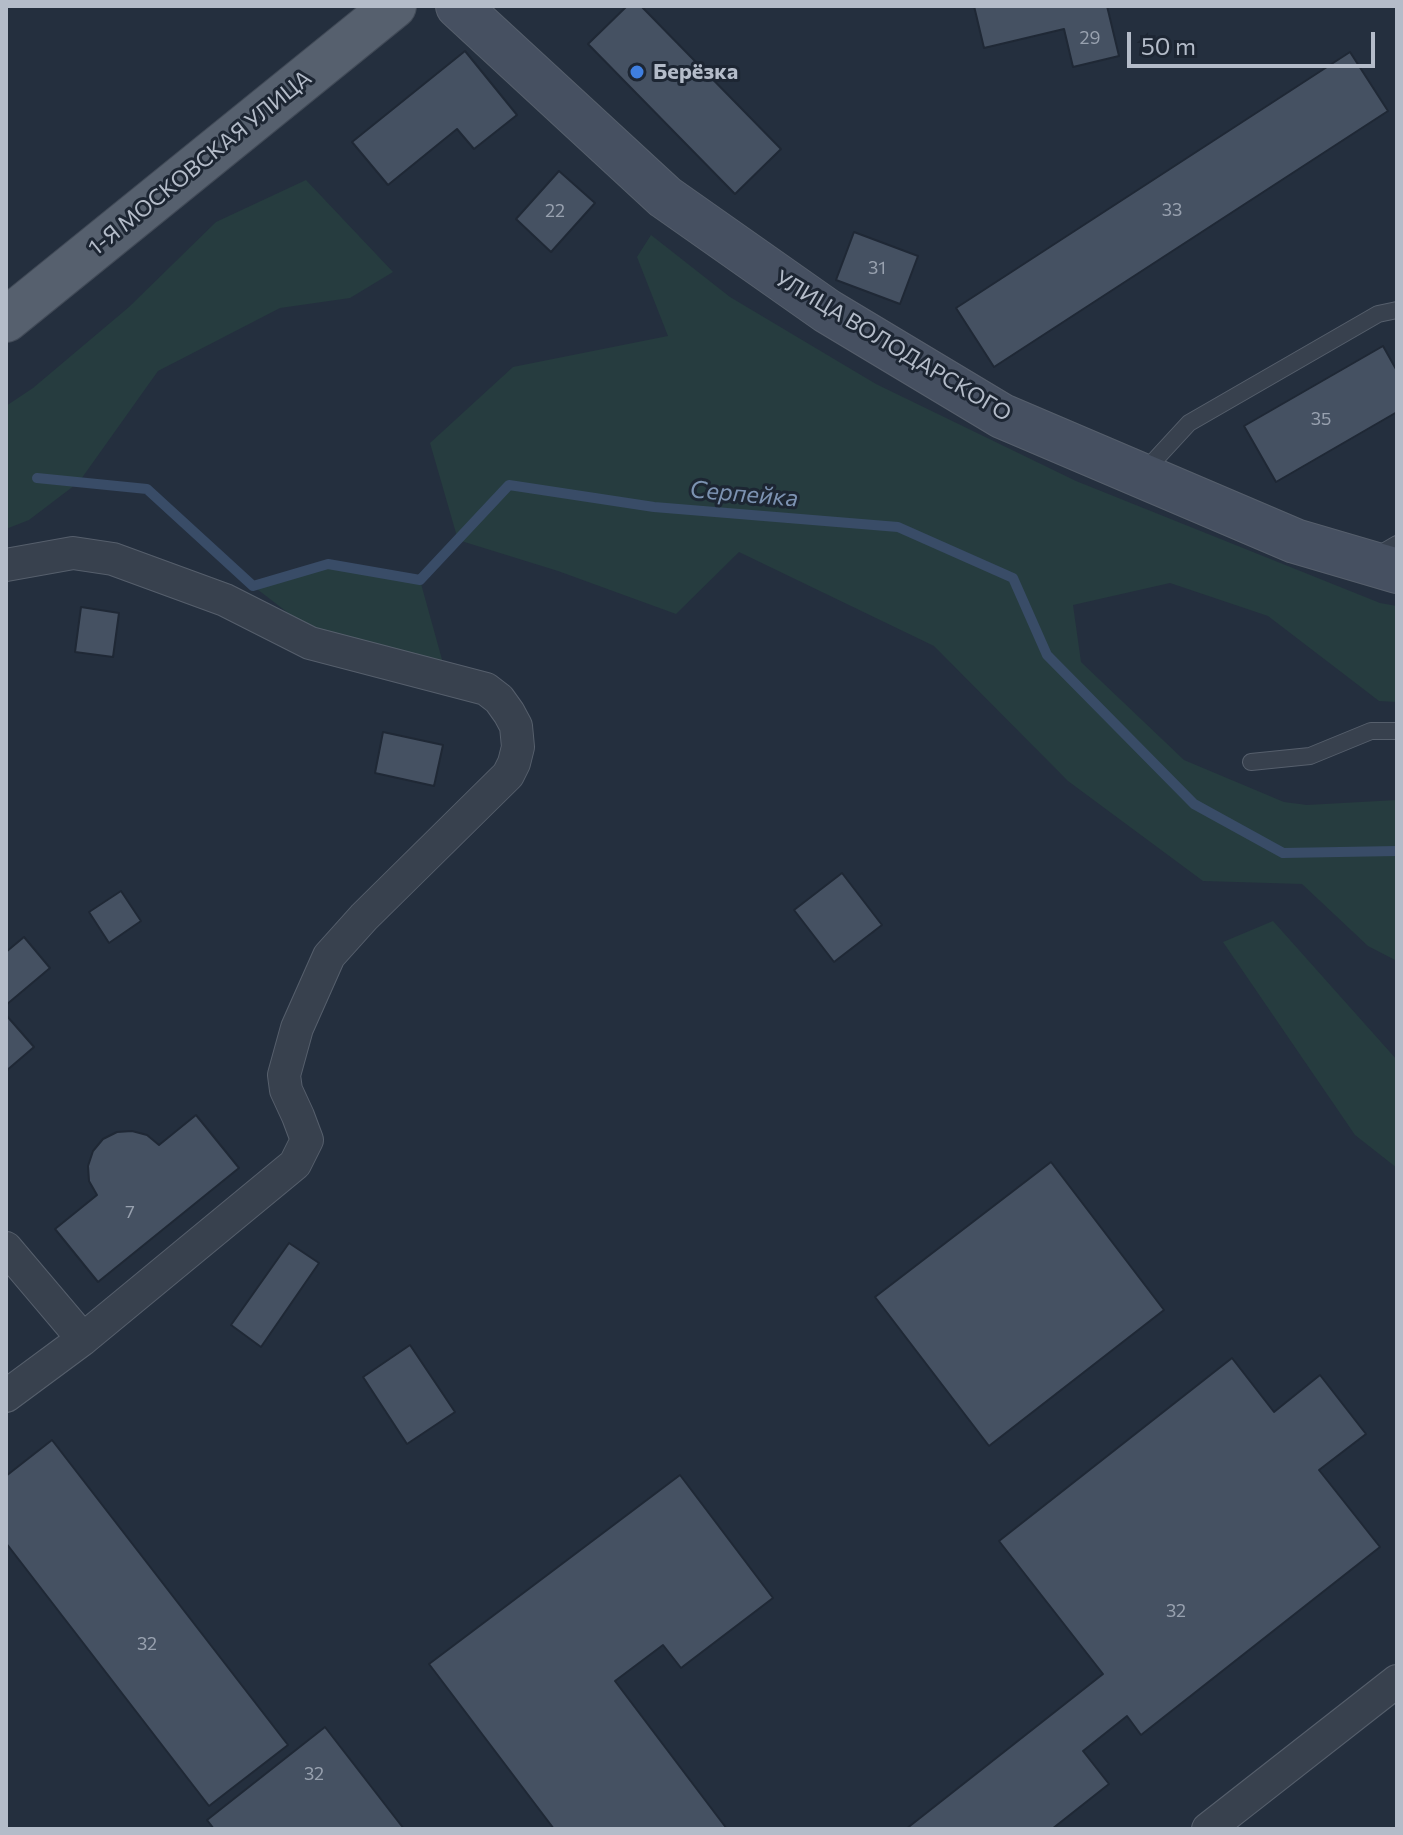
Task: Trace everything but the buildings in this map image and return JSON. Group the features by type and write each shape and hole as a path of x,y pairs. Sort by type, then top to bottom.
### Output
{"main road":[{"name":"1-Я МОСКОВСКАЯ УЛИЦА","path":"6,320 394,6"},
{"name":"УЛИЦА ВОЛОДАРСКОГО","path":"458,6 665,197 827,311 1002,416 1295,541 1386,559"}],"street":[{"path":"6,565 73,553 113,559 225,600 310,643 486,689 499,699 516,726 518,747 508,775 364,917 329,956 297,1028 284,1075 286,1090 307,1140 295,1164 83,1339 6,1396"},
{"path":"6,1248 83,1339"},
{"path":"1208,1829 1397,1681"}],"lane":[{"path":"1141,476 1189,423 1378,314 1397,310"},
{"path":"1251,762 1310,756 1371,731 1397,731"}],"green space":[{"path":"306,180 393,272 350,298 280,308 158,371 79,482 29,520 6,529 6,406 33,388 129,307 216,222"},
{"path":"651,235 730,297 876,384 1076,481 1380,603 1397,606 1397,702 1379,701 1268,616 1170,583 1073,605 1081,662 1184,760 1284,802 1307,805 1397,800 1397,961 1368,946 1302,884 1203,881 1068,781 934,646 739,552 676,614 558,571 458,540 430,443 513,367 668,336 637,257"},
{"path":"328,564 420,580 446,674 326,642 253,586"},
{"path":"1273,921 1397,1060 1397,1168 1355,1135 1223,942"}],"waterway":[{"name":"Серпейка","path":"37,478 147,489 253,586 328,564 420,580 509,485 654,507 898,527 1013,578 1047,655 1194,804 1283,853 1397,851"}],"place":[{"name":"Берёзка","path":"637,72"}]}
